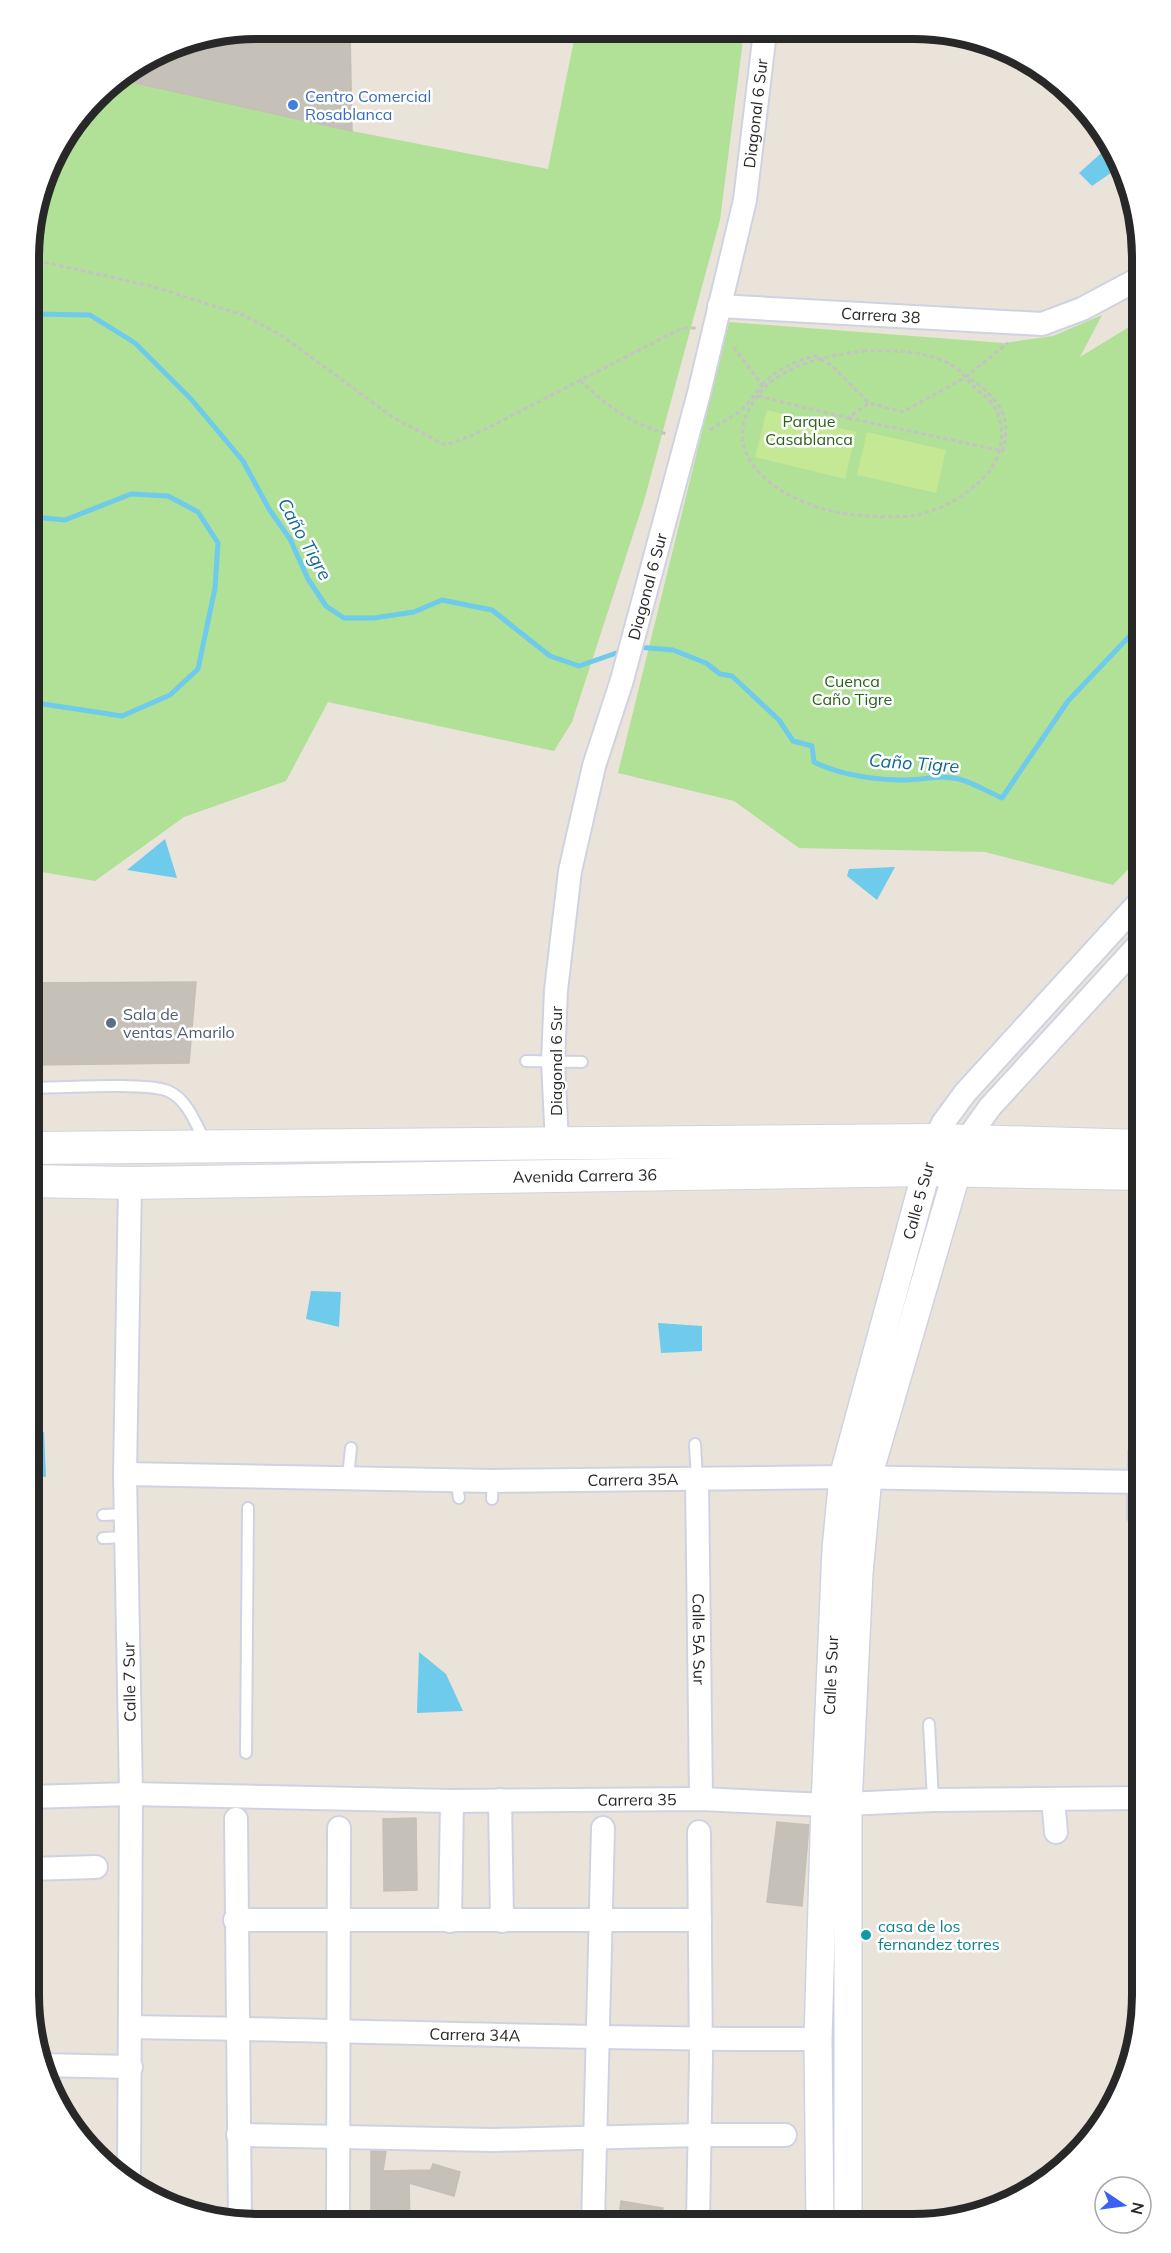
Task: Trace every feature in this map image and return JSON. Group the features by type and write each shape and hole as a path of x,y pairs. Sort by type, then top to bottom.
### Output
{"main road":[{"name":"Avenida Carrera 36","path":"39,1148 557,1143 946,1156 1132,1173"},
{"name":"Avenida Carrera 36","path":"39,1181 130,1183 946,1156 1132,1147"}],"street":[{"name":"Diagonal 6 Sur","path":"557,1143 553,1062 556,990 570,871 594,766 622,680 686,439 745,200 764,39"},
{"name":"Carrera 38","path":"720,306 1042,324 1082,309 1132,283"},
{"path":"946,1156 943,1123 965,1093 1132,910"},
{"path":"946,1156 1132,952"},
{"name":"Calle 5 Sur","path":"820,2214 818,2039 836,1805 859,1573 855,1477 946,1156"},
{"name":"Calle 7 Sur","path":"129,2172 131,1794 126,1538 115,1514 125,1474 130,1183"},
{"name":"Carrera 35A","path":"125,1474 348,1477 457,1490 697,1480 855,1477 1132,1482"},
{"name":"Calle 5A Sur","path":"697,1480 701,1799"},
{"name":"Carrera 35","path":"39,1797 131,1794 452,1801 701,1799 836,1805 933,1800 1132,1798"},
{"path":"1053,1799 1056,1832"},
{"path":"500,1800 502,1921"},
{"path":"450,1921 452,1801"},
{"name":"Calle 5 Sur","path":"836,1805 848,2214"},
{"path":"236,1819 236,2028 240,2214"},
{"path":"338,2214 339,1828"},
{"path":"593,2214 603,1828"},
{"path":"698,2214 699,1832"},
{"path":"39,1869 96,1867"},
{"path":"235,1920 600,1922 700,1920"},
{"name":"Carrera 34A","path":"130,2027 598,2035 700,2039 818,2039"},
{"path":"51,2065 131,2067"},
{"path":"238,2135 493,2140 785,2135"}],"lane":[{"path":"526,1061 582,1062"},
{"path":"39,1088 146,1088 168,1091 188,1108 208,1148"},
{"path":"695,1444 697,1480"},
{"path":"348,1477 351,1448"},
{"path":"246,1753 248,1508"},
{"path":"103,1538 126,1538"},
{"path":"929,1724 933,1800"}],"path":[{"path":"39,261 151,286 243,315 281,335 394,418 445,445 474,435 682,328 714,329 738,351 762,386"},
{"path":"818,358 831,366 869,403 903,412 966,376 1010,342"},
{"path":"756,395 848,418 999,450 1003,451 1008,429 998,401 966,376 948,364 910,352 863,351 802,359 773,374 756,395 743,422 742,442 748,460 772,485 831,511 918,515 962,496 991,468 999,450 1002,438 1001,420 992,400 966,376"},
{"path":"580,380 604,404 642,427 686,439 718,427 741,411 772,380 818,358"},
{"path":"848,418 869,403"}],"green space":[{"path":"574,39 743,39 720,220 644,501 572,722 554,751 328,702 286,781 184,817 95,881 39,872 39,243 46,201 68,148 76,136 93,113 128,82 352,131 548,169"},
{"name":"Cuenca Caño Tigre","path":"1102,315 1080,357 1132,325 1132,865 1113,885 985,852 799,848 734,801 618,773 729,322 1004,343 1053,336"},
{"name":"Parque Casablanca","path":"767,410 856,432 845,479 755,457"},
{"path":"867,432 946,450 936,493 857,475"}],"water":[{"path":"1104,150 1114,171 1092,186 1079,173"},
{"path":"165,839 177,878 127,870"},
{"path":"895,867 877,900 847,876 849,869"},
{"path":"311,1291 341,1292 339,1327 306,1319"},
{"path":"658,1323 702,1326 702,1351 661,1353"},
{"path":"39,1432 44,1432 46,1477 39,1476"},
{"path":"419,1652 446,1674 463,1711 417,1713"}],"building":[{"name":"Centro Comercial Rosablanca","path":"243,39 350,39 352,131 128,82 148,68 174,56 215,43"},
{"name":"Sala de ventas Amarilo","path":"196,982 189,1063 39,1065 39,983"},
{"path":"416,1818 417,1890 384,1891 383,1819"},
{"path":"777,1822 809,1825 802,1906 767,1902"},
{"path":"371,2151 386,2151 383,2171 431,2170 433,2164 460,2172 454,2196 409,2183 410,2214 371,2214"},
{"path":"621,2201 663,2208 662,2214 619,2214"}],"waterway":[{"name":"Caño Tigre","path":"39,314 90,315 135,343 191,399 243,461 269,509 290,539 308,579 326,606 344,618 374,618 414,612 442,600 492,610 550,656 579,666 625,650"},
{"name":"Caño Tigre","path":"39,518 65,520 131,494 168,496 198,512 218,543 215,588 198,669 170,695 122,716 39,703"},
{"name":"Caño Tigre","path":"637,647 673,650 706,663 720,674 732,676 779,720 793,741 812,746 814,762 856,776 878,779 907,780 944,777 959,779 1002,798 1068,701 1132,634"}],"place":[{"name":"Centro Comercial Rosablanca","path":"293,105"},
{"name":"Sala de ventas Amarilo","path":"111,1023"},
{"name":"casa de los fernandez torres","path":"866,1935"}]}
